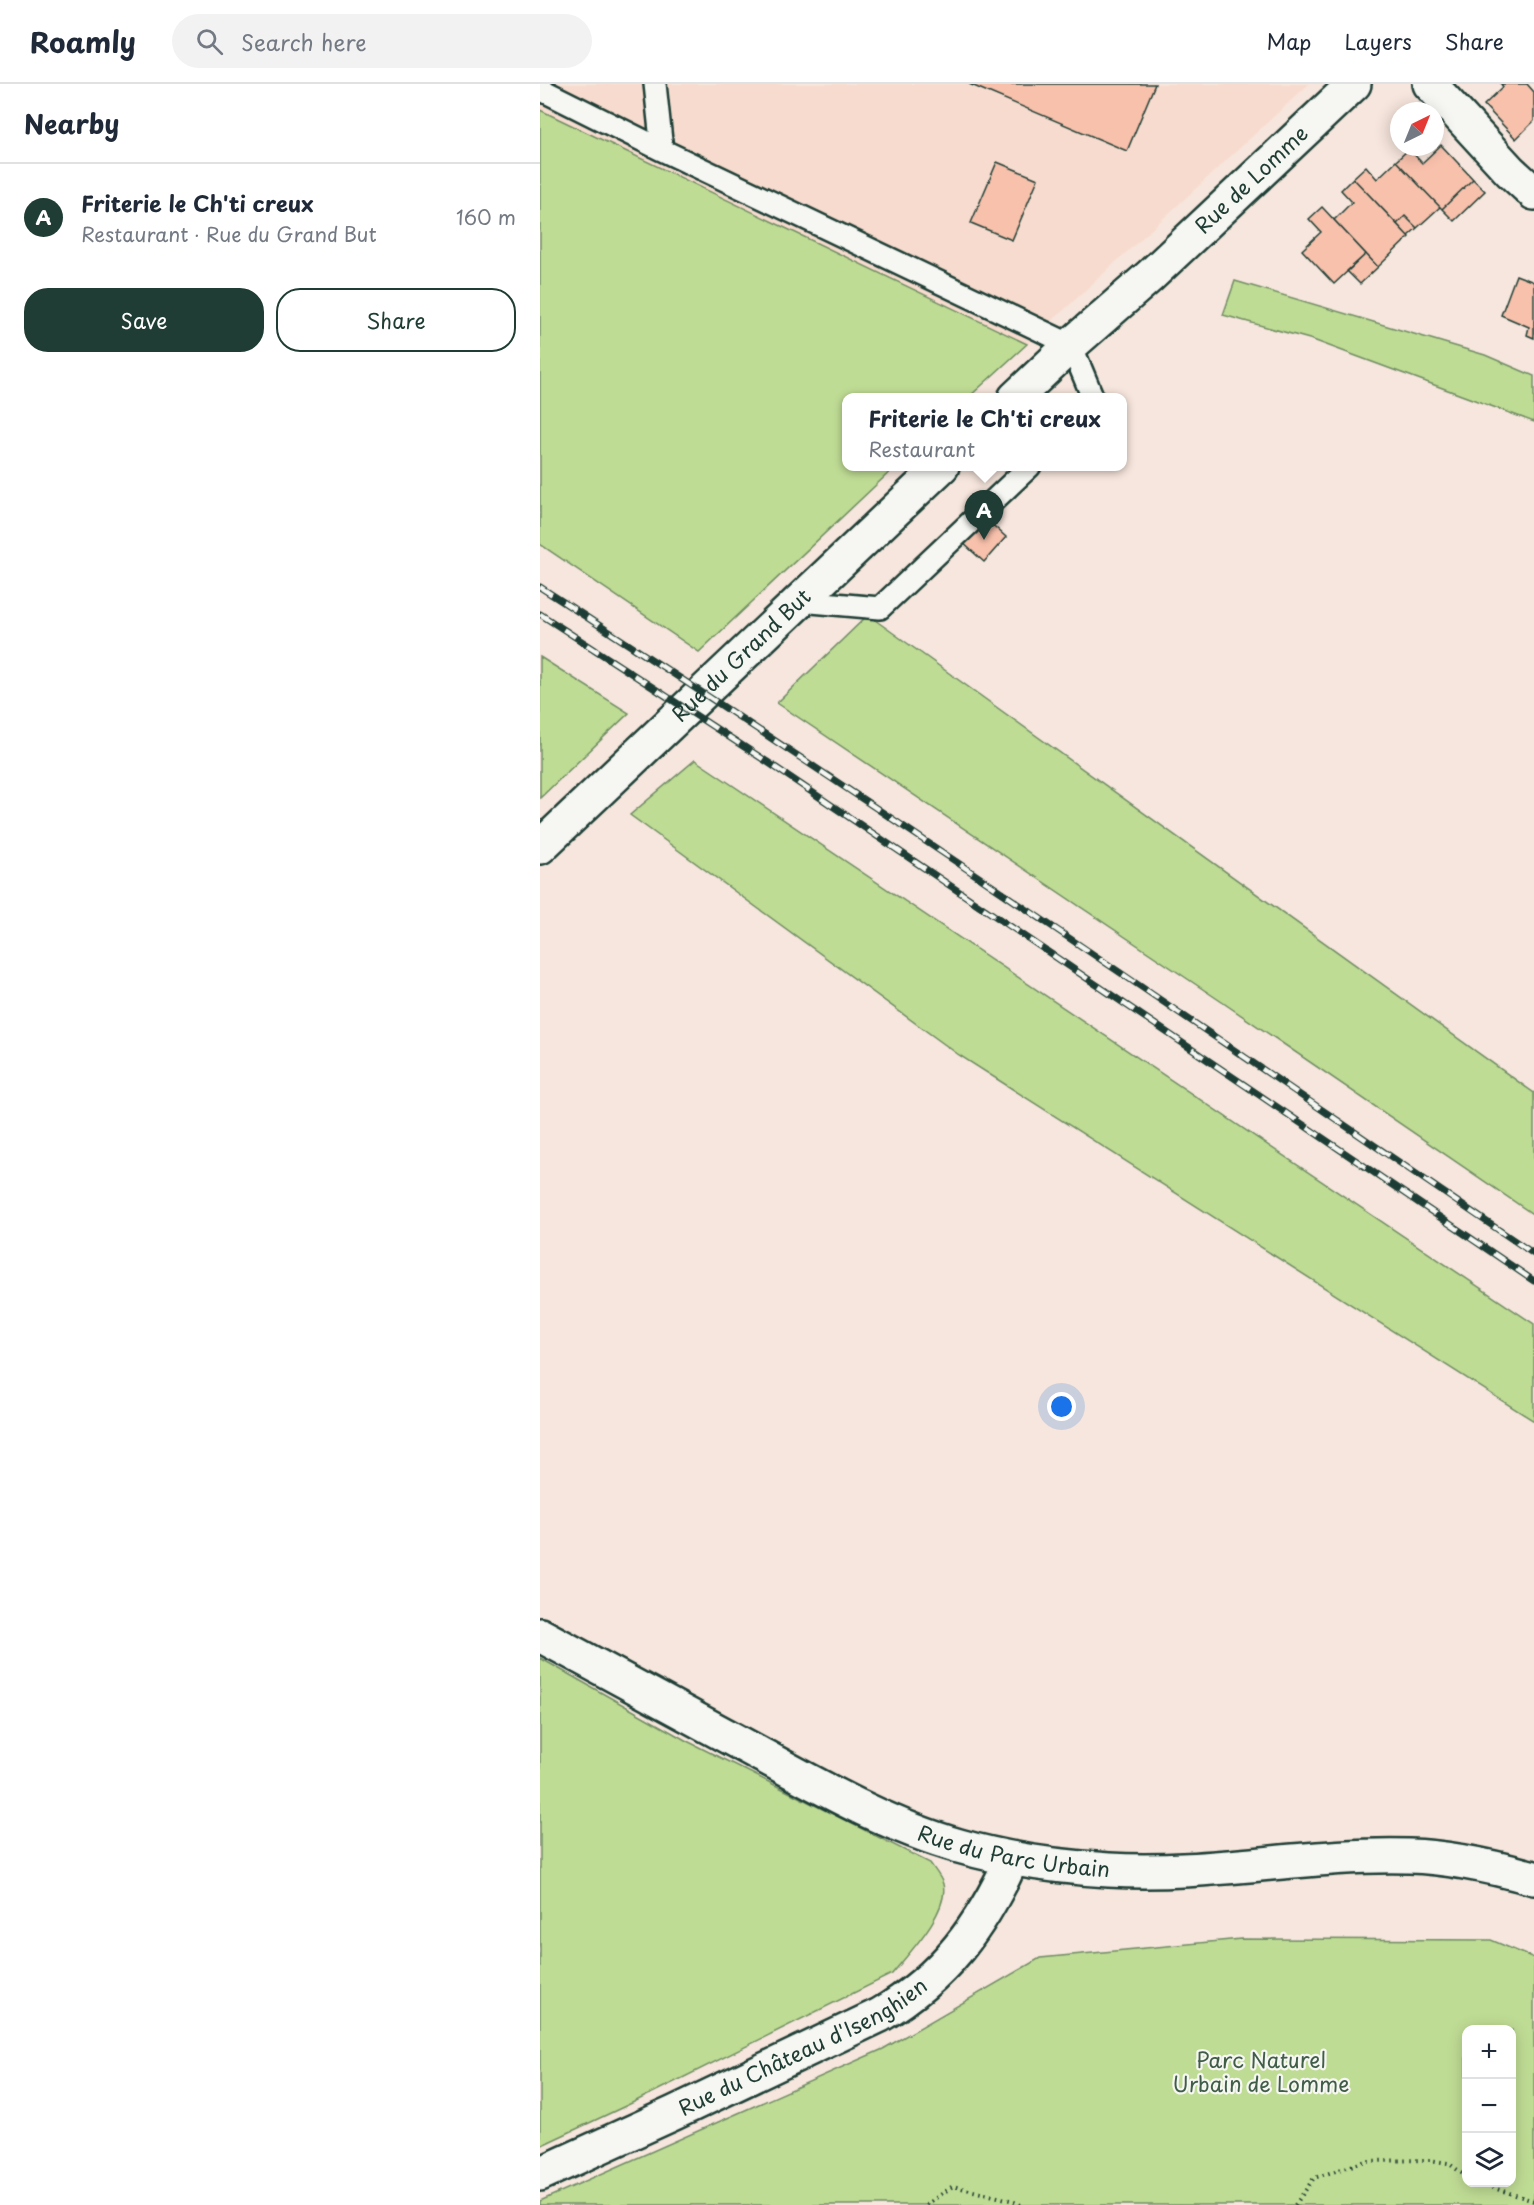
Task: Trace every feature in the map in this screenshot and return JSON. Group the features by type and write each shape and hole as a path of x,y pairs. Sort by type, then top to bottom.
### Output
{"street":[{"name":"Rue de Lomme","path":"1071,345 1150,276 1354,84"},
{"path":"1430,84 1510,171 1534,193"},
{"path":"1020,393 1071,345"},
{"name":"Rue du Grand But","path":"540,847 937,471"},
{"name":"Rue du Parc Urbain","path":"540,1635 843,1799 898,1824 958,1846 1012,1859 1108,1870 1153,1872 1293,1859 1412,1856 1464,1863 1534,1878"},
{"name":"Rue du Château d'Isenghien","path":"540,2174 746,2079 880,2015 903,2001 942,1967 965,1941 994,1897 1012,1859"}],"lane":[{"path":"655,84 662,150"},
{"path":"540,89 662,150 1071,345 1091,393"},
{"path":"800,601 880,608 1025,471"}],"path":[{"path":"1295,2205 1314,2178 1366,2161 1430,2160 1449,2163 1462,2172"},
{"path":"926,2205 953,2186 1010,2200 1021,2205"},
{"path":"1491,2187 1534,2201"}],"shaded area":[{"path":"540,84 1309,84 1027,344 540,110"}],"green space":[{"path":"540,110 1027,344 973,393 842,393 842,471 891,471 699,652 540,544"},
{"path":"1235,281 1485,355 1534,376 1534,422 1313,340 1223,315"},
{"path":"868,615 1534,1093 1534,1215 777,703"},
{"path":"540,657 629,713 540,798"},
{"path":"695,760 1534,1324 1534,1421 959,1055 630,815"},
{"path":"540,1658 687,1741 930,1863 942,1881 943,1895 940,1907 926,1932 892,1974 540,2146"},
{"name":"Parc Naturel Urbain de Lomme","path":"1241,1939 1491,1940 1534,1958 1534,2205 540,2205 540,2201 883,2049 1040,1958"}],"building":[{"path":"969,84 1155,84 1127,151"},
{"path":"1501,84 1527,84 1534,92 1534,121 1516,139 1484,105 1503,87"},
{"path":"1444,148 1473,179 1442,209 1396,161 1401,156 1416,156 1422,163 1429,156 1444,156"},
{"path":"1396,161 1440,207 1417,228 1405,216 1397,224 1353,178 1366,166 1377,179"},
{"path":"997,162 1038,179 1012,240 971,223"},
{"path":"1353,178 1409,237 1378,267 1334,220 1352,202 1341,190"},
{"path":"1473,179 1485,191 1454,221 1442,209"},
{"path":"1322,207 1366,254 1334,284 1302,250 1321,232 1309,219"},
{"path":"1405,216 1417,228 1408,236 1397,224"},
{"path":"1366,254 1378,267 1360,284 1347,271"},
{"path":"1516,275 1534,282 1534,338 1527,335 1529,327 1501,315"},
{"path":"985,518 1006,537 984,562 962,542"}],"railway":[{"path":"540,587 915,834 1534,1254"},
{"path":"540,614 769,763 1534,1281"}],"place":[{"name":"Friterie le Ch'ti creux","path":"984,540"}]}
